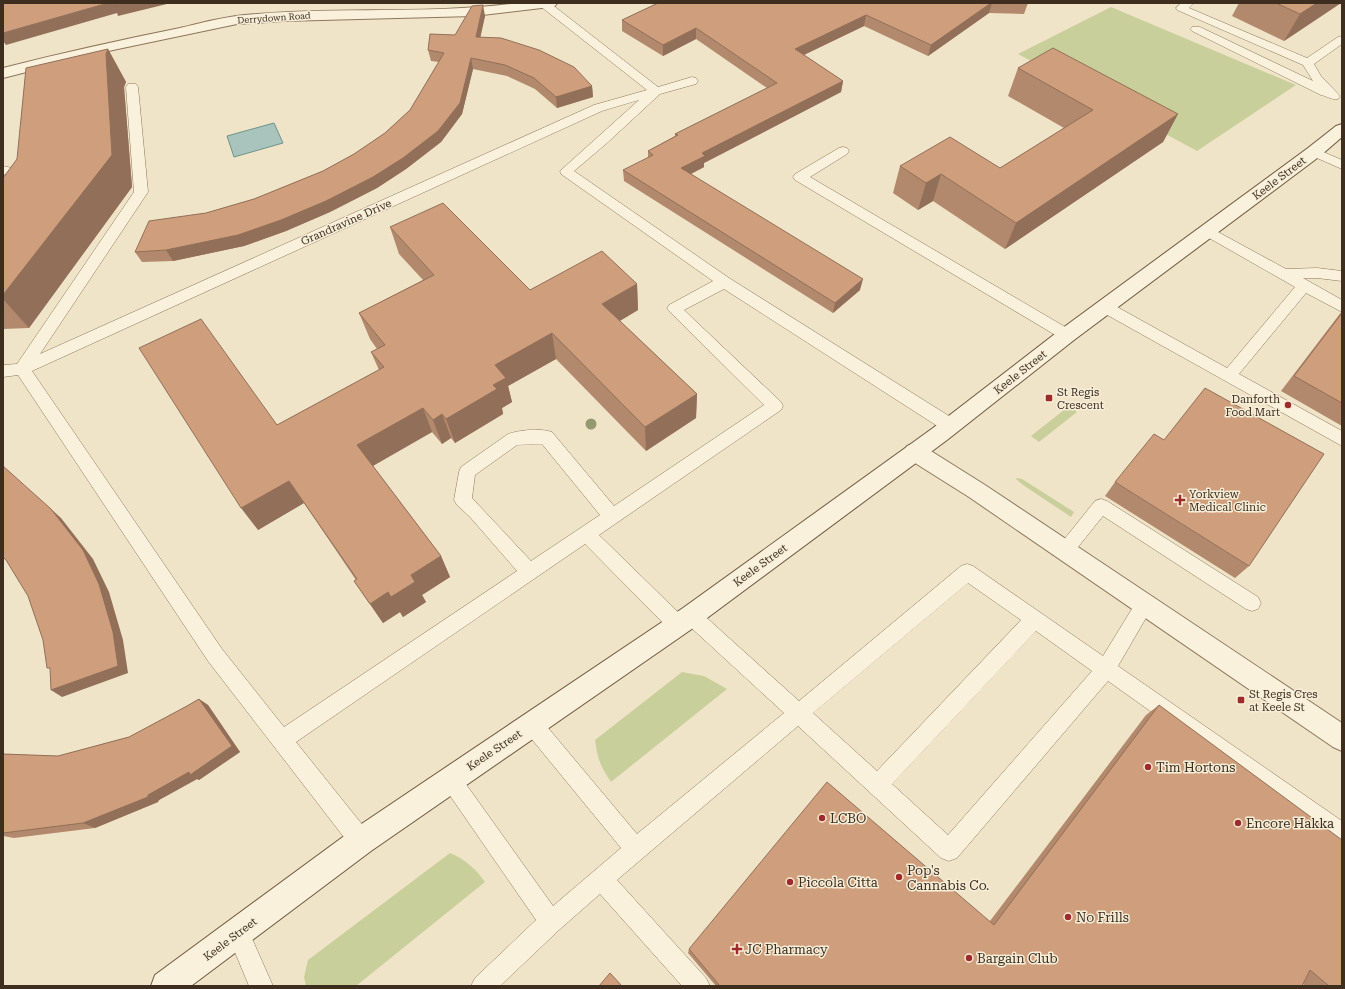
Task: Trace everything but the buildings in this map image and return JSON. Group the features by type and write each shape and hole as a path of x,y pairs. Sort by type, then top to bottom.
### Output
{"main road":[{"path":"239,4 243,19"},
{"name":"Derrydown Road","path":"3,73 109,45 243,19 289,16 462,13 503,10 547,4"},
{"name":"Keele Street","path":"166,986 361,841 685,620 951,426 1067,335 1314,152 1342,129"},
{"path":"915,452 977,492 1342,738"}],"lane":[{"path":"1190,3 1181,8 1308,63 1316,78 1338,98"},
{"path":"547,4 656,91 602,141 566,171 724,282 951,426"},
{"path":"1203,24 1196,29 1338,98"},
{"path":"1308,63 1342,39"},
{"name":"Grandravine Drive","path":"3,371 22,369 598,108 692,81"},
{"path":"132,87 141,192 22,369 215,655 361,841"},
{"path":"843,151 800,177 1067,335"},
{"path":"1314,152 1342,165"},
{"path":"3,170 25,175 27,184"},
{"path":"1207,231 1342,306"},
{"path":"1284,274 1317,273 1342,276"},
{"path":"1317,273 1342,285"},
{"path":"281,740 775,406 674,309 724,282"},
{"path":"1229,376 1305,286"},
{"path":"1105,307 1342,439"},
{"path":"530,572 476,512 463,500 467,472 514,439 546,437 612,516"},
{"path":"1064,552 1101,506 1252,603"},
{"path":"586,534 685,620 799,714 949,850 1106,669 1144,605"},
{"path":"483,986 551,922 636,849 967,572 1035,618 1342,834"},
{"path":"877,785 1035,618"},
{"path":"532,724 636,849"},
{"path":"451,780 551,922"},
{"path":"601,879 698,986"},
{"path":"238,933 261,986"}],"green space":[{"path":"1111,7 1296,85 1197,151 1018,54"},
{"path":"1069,406 1077,412 1039,442 1031,436"},
{"path":"1016,479 1022,479 1074,512 1071,517 1023,485"},
{"path":"682,672 704,676 727,689 611,782 600,762 595,740"},
{"path":"450,853 461,858 470,865 485,882 356,986 306,986 304,977 308,960"}],"water":[{"path":"274,123 283,143 234,157 227,136"}],"place":[{"name":"St Regis Crescent","path":"1049,398"},
{"name":"Danforth Food Mart","path":"1288,405"},
{"name":"Yorkview Medical Clinic","path":"1180,500"},
{"name":"St Regis Cres at Keele St","path":"1241,700"},
{"name":"Tim Hortons","path":"1148,767"},
{"name":"LCBO","path":"822,818"},
{"name":"Encore Hakka","path":"1238,823"},
{"name":"Pop's Cannabis Co.","path":"899,877"},
{"name":"Piccola Citta","path":"790,882"},
{"name":"No Frills","path":"1068,917"},
{"name":"JC Pharmacy","path":"737,949"},
{"name":"Bargain Club","path":"969,958"}]}
